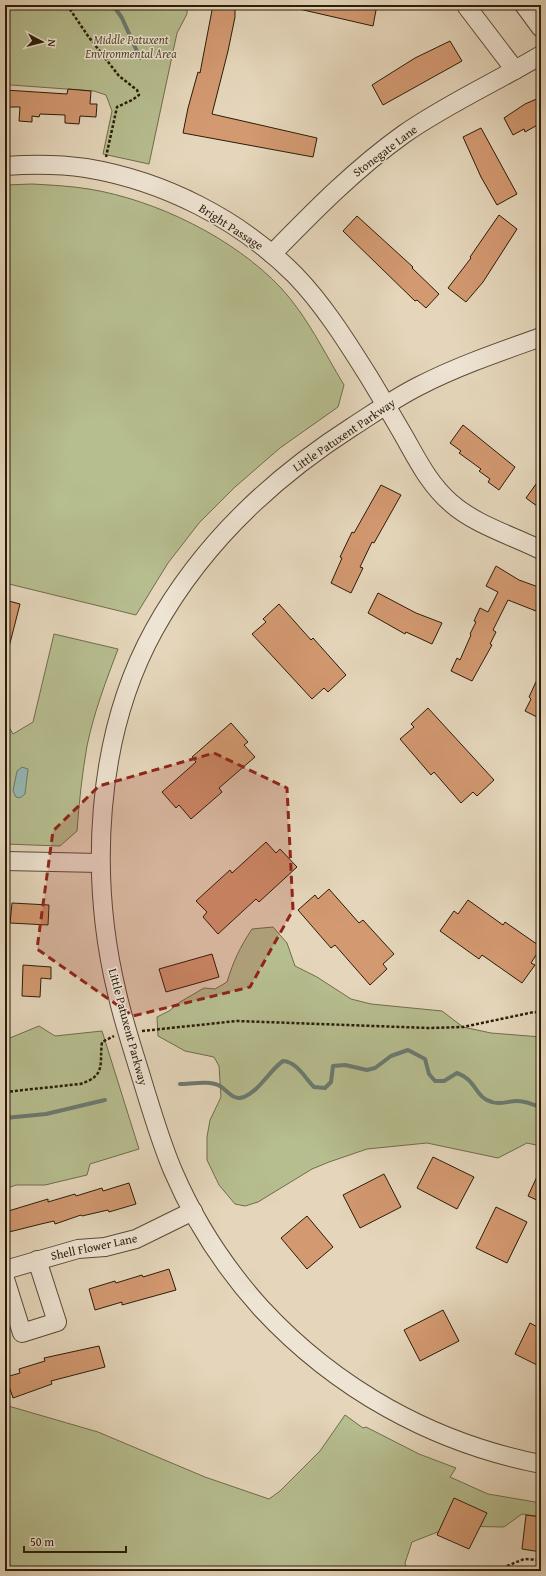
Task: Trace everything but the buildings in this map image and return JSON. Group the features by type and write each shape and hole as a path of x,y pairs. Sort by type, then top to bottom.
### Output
{"street":[{"path":"470,5 467,7 515,70"},
{"path":"524,5 541,28"},
{"name":"Stonegate Lane","path":"272,254 362,166 405,134 437,114 541,55"},
{"name":"Bright Passage","path":"5,166 61,165 103,172 141,182 195,203 247,234 295,275 324,310 352,350 425,473 451,504 465,514 541,550"},
{"name":"Little Patuxent Parkway","path":"541,337 458,368 418,387 386,405 328,442 265,492 219,537 194,567 172,599 151,634 130,684 119,720 111,756 103,811 100,863 103,912 117,993 128,1034 172,1170 193,1212 238,1280 261,1308 316,1360 345,1382 400,1416 434,1432 484,1451 541,1464"},
{"path":"5,860 100,863"},
{"name":"Shell Flower Lane","path":"5,1270 78,1249 122,1244 150,1233 193,1212"},
{"name":"Shell Flower Lane","path":"5,1279 22,1333 57,1322 37,1260"}],"path":[{"path":"67,5 88,36 119,76 137,90 139,95 117,107 103,172"},
{"path":"5,1092 90,1082 98,1075 101,1068 102,1042 109,1037 128,1034 200,1024 237,1021 282,1024 443,1028 463,1026 534,1012 541,1013"},
{"path":"507,1566 524,1559 541,1560"}],"highlighted area":[{"path":"214,753 287,788 293,910 250,987 133,1016 37,949 53,831 99,786"}],"green space":[{"name":"Middle Patuxent Environmental Area","path":"5,5 187,5 187,14 177,33 149,164 103,154 112,111 106,95 94,91 11,85 5,82"},
{"path":"32,184 89,189 115,194 141,202 192,224 241,253 281,288 299,310 344,385 338,407 280,448 235,487 199,523 168,563 136,615 5,583 5,185"},
{"path":"54,634 118,649 97,709 87,746 77,831 60,846 5,844 5,720 13,734 33,722"},
{"path":"273,927 287,943 295,966 317,977 351,999 371,1004 442,1011 463,1027 491,1033 541,1037 541,1146 527,1143 498,1158 427,1143 367,1149 312,1169 258,1202 245,1206 235,1204 219,1185 207,1160 207,1137 210,1120 221,1097 219,1066 214,1057 185,1051 158,1036 157,1017 204,988 215,989 227,982 237,955 252,929"},
{"path":"39,1026 55,1036 102,1031 139,1149 90,1164 87,1175 45,1185 16,1185 5,1189 5,1040"},
{"path":"5,1405 98,1432 205,1477 269,1499 280,1491 320,1451 345,1415 363,1428 366,1427 419,1454 456,1468 450,1477 488,1494 541,1503 541,1517 522,1514 504,1527 453,1526 412,1542 405,1563 407,1571 5,1571"}],"water":[{"path":"22,767 28,769 25,794 20,798 16,797 13,791 17,771"}],"waterway":[{"path":"113,5 122,18 140,58"},
{"path":"180,1084 216,1084 234,1097 240,1098 255,1090 283,1061 297,1067 314,1087 325,1088 331,1082 333,1066 345,1065 367,1070 375,1068 391,1056 408,1050 425,1059 429,1074 435,1081 444,1081 457,1073 469,1080 486,1100 498,1103 514,1101 523,1102 541,1108"},
{"path":"5,1118 46,1114 105,1100"}]}
